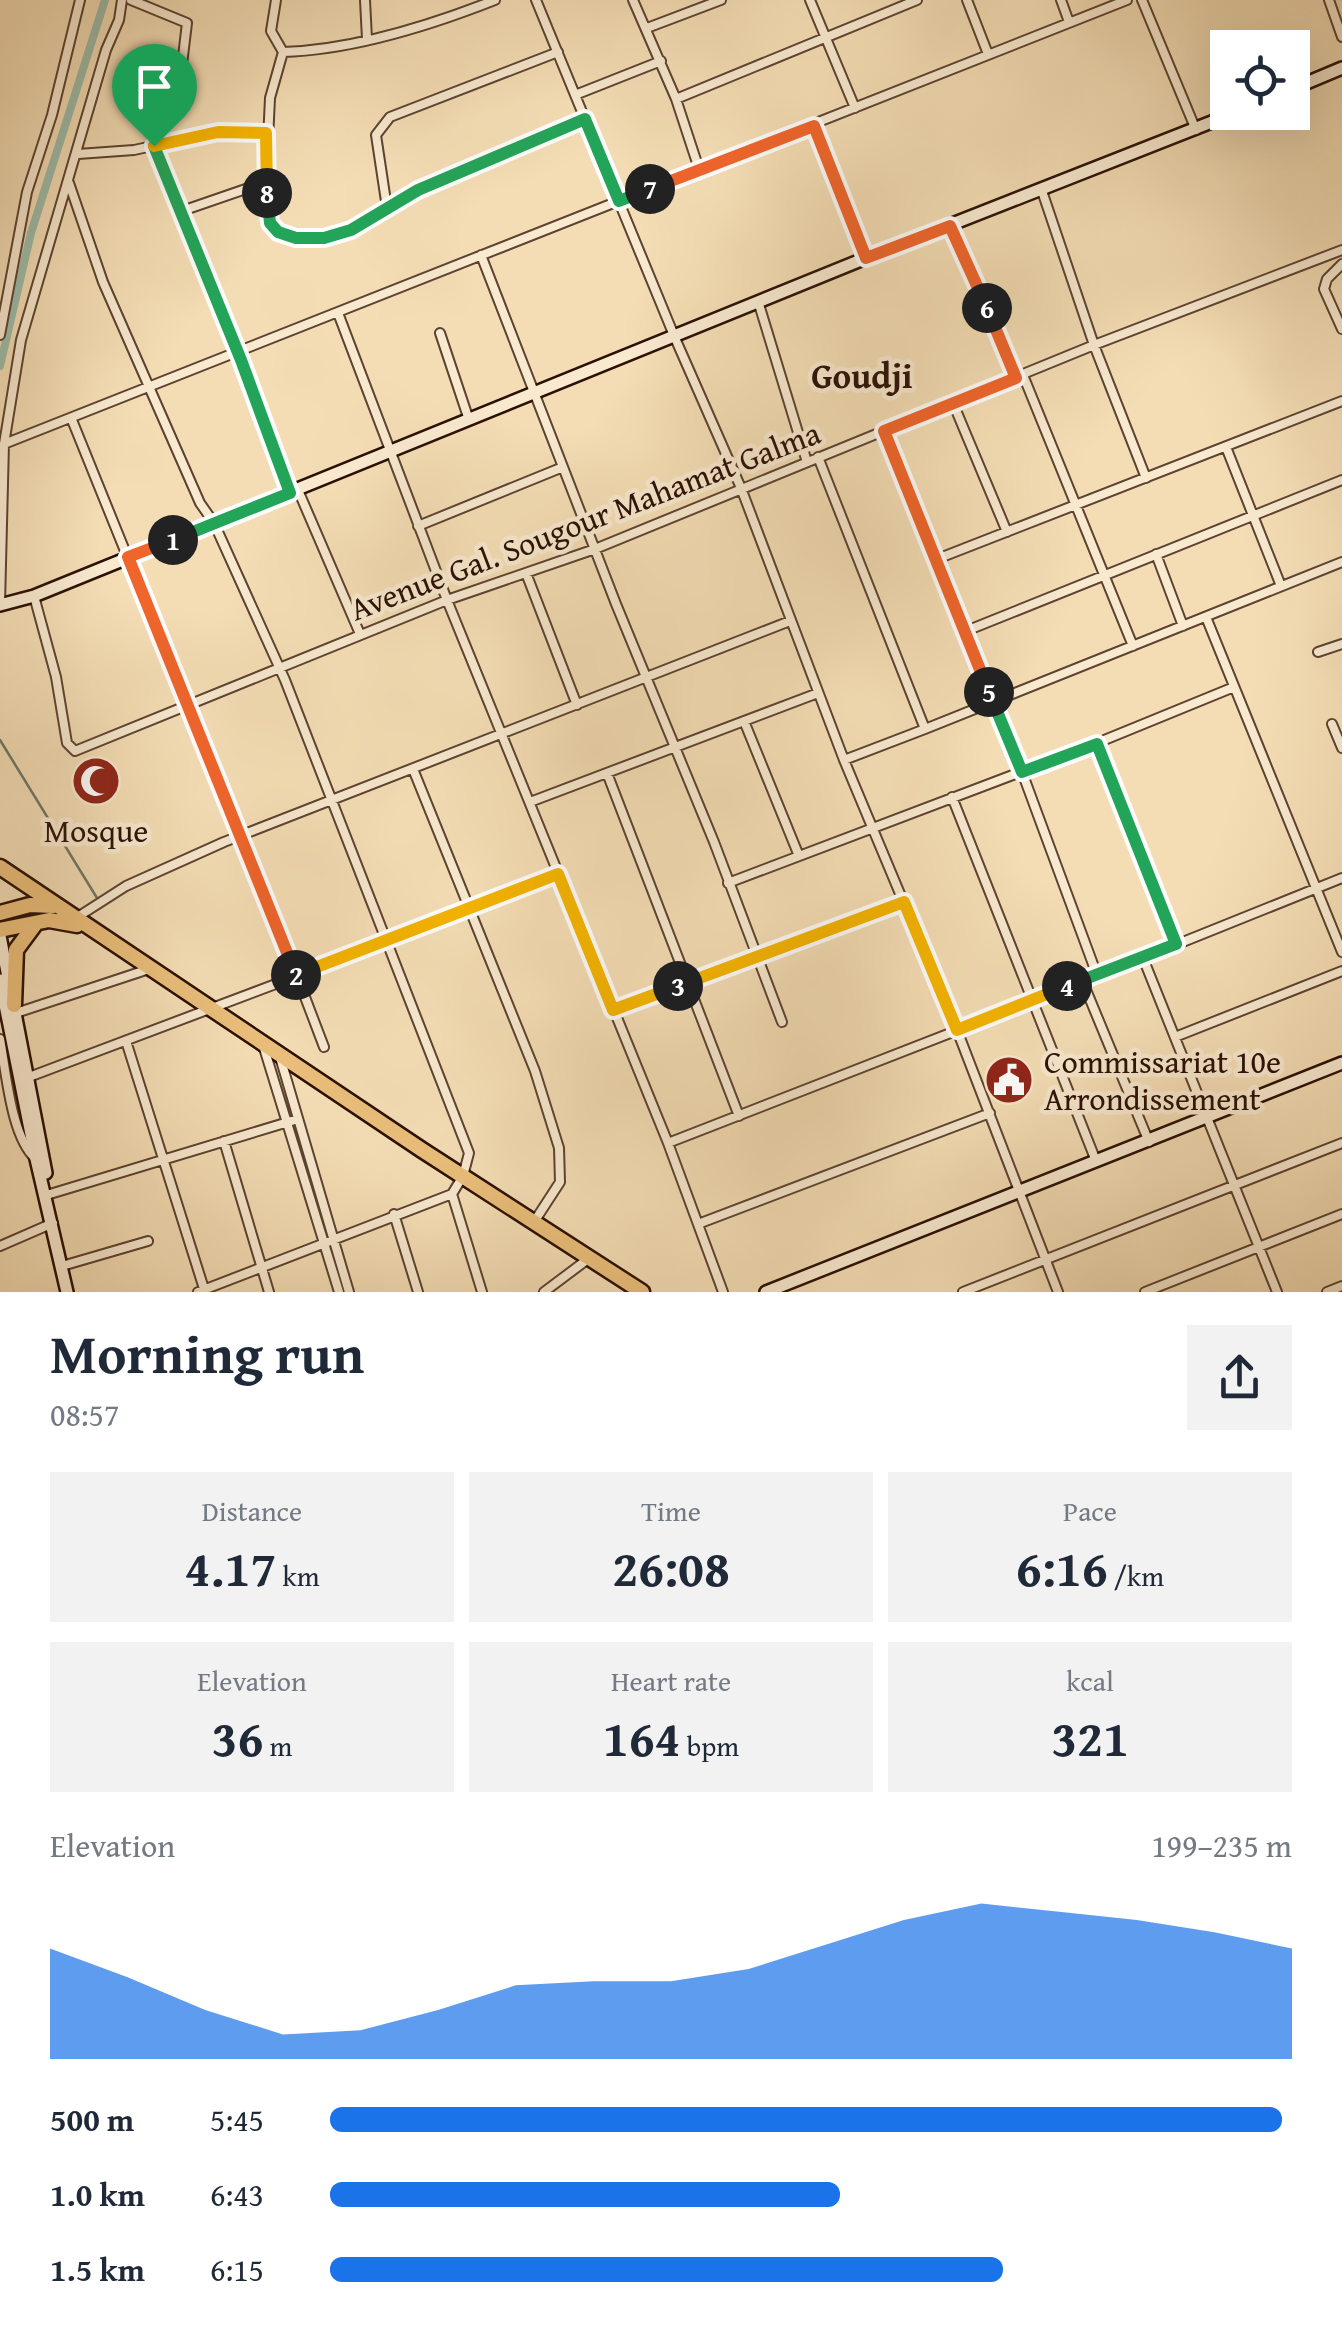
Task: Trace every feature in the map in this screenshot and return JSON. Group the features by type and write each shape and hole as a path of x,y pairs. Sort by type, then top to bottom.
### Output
{"highway":[{"path":"0,868 642,1292"},
{"path":"0,913 37,904 70,914"},
{"path":"0,933 59,920 93,930"},
{"path":"15,1009 16,950 37,923"}],"main road":[{"path":"1310,81 1342,68"},
{"path":"0,604 34,596 758,301 1210,124"},
{"path":"0,933 15,1009 13,1076 50,1194 52,1220"},
{"path":"0,980 13,1076 67,1292"},
{"path":"766,1292 1342,1063"}],"street":[{"path":"0,335 27,192 52,116 80,0"},
{"path":"0,604 4,444 22,340 33,291 69,184 122,0"},
{"path":"130,0 188,24 177,106"},
{"path":"276,0 272,32 283,52 270,98 266,182 273,228 296,238 340,234 418,190 585,119"},
{"path":"365,0 367,39"},
{"path":"283,52 310,52 367,39 455,16 495,0"},
{"path":"536,0 741,488 844,760 957,1030 1058,1292"},
{"path":"634,0 676,99 699,169"},
{"path":"647,28 721,0"},
{"path":"810,0 855,108"},
{"path":"676,99 917,0"},
{"path":"967,0 988,54"},
{"path":"1060,0 1070,22"},
{"path":"4,444 1128,0"},
{"path":"1142,0 1196,130"},
{"path":"1329,0 1342,37"},
{"path":"387,208 376,135 380,126 390,117 558,52"},
{"path":"575,95 660,61"},
{"path":"814,126 866,258"},
{"path":"78,154 154,146 218,132 266,133"},
{"path":"154,146 294,492 360,634"},
{"path":"179,212 266,182"},
{"path":"69,184 103,282 200,502 214,523 280,670 332,800 467,1145 469,1153 463,1176 452,1194 202,1291 126,1041"},
{"path":"1042,192 1094,346 1146,478"},
{"path":"950,226 1076,505 1133,646"},
{"name":"Avenue Gal. Sougour Mahamat Galma","path":"34,596 70,748 75,751 360,634 595,549 1094,346 1342,250"},
{"path":"480,255 782,1022"},
{"path":"1342,264 1324,289 1342,330"},
{"path":"758,301 806,462"},
{"path":"338,313 447,600 668,1143 723,1292"},
{"path":"440,332 470,420"},
{"path":"937,560 1342,401"},
{"path":"954,403 1007,532"},
{"path":"72,420 324,1047"},
{"path":"884,431 1022,772 1097,974"},
{"path":"1226,447 1281,586"},
{"path":"818,457 925,728"},
{"path":"418,526 563,468"},
{"path":"966,632 1342,480"},
{"path":"1156,554 1183,626"},
{"path":"844,760 1342,562"},
{"path":"526,574 578,705"},
{"path":"1206,617 1342,952"},
{"path":"70,914 238,836 790,621"},
{"path":"1318,652 1342,644"},
{"path":"728,883 1097,744 1234,687"},
{"path":"530,802 818,693"},
{"path":"744,721 798,856"},
{"path":"1332,724 1342,748"},
{"path":"1097,744 1176,944"},
{"path":"413,769 534,1071 559,1148 560,1182 534,1222"},
{"path":"606,773 739,1116"},
{"path":"952,797 1096,1161"},
{"path":"0,1039 13,1076 126,1041 558,874"},
{"path":"668,1143 1342,878"},
{"path":"613,1010 904,902"},
{"path":"1143,958 1276,1292"},
{"path":"15,1009 149,969"},
{"path":"1174,1037 1342,972"},
{"path":"1082,980 1149,1142"},
{"path":"262,1044 339,1292"},
{"path":"279,1054 349,1292"},
{"path":"698,1224 990,1113"},
{"path":"50,1194 298,1119"},
{"path":"224,1141 268,1292"},
{"path":"964,1292 1342,1142"},
{"path":"452,1194 482,1292"},
{"path":"394,1214 418,1292"},
{"path":"1145,1292 1342,1214"},
{"path":"0,1246 52,1220"},
{"path":"62,1266 148,1241"},
{"path":"544,1292 590,1258"},
{"path":"1327,1292 1342,1286"}],"waterway":[{"path":"0,366 31,233 105,0"},
{"path":"0,740 97,898"}],"place":[{"name":"Mosque","path":"96,781"},
{"name":"Commissariat 10e Arrondissement","path":"1009,1080"}],"district":[{"name":"Goudji","path":"862,376"}],"route":[{"path":"585,119 619,201 814,126 866,258 950,226 1016,378 884,431 1022,772 1097,744 1176,944 957,1030 904,902 613,1010 558,874 297,976 128,557 290,493 154,146 218,132 266,133 270,223 278,232 296,238 324,238 351,230 418,190 585,119"}]}
